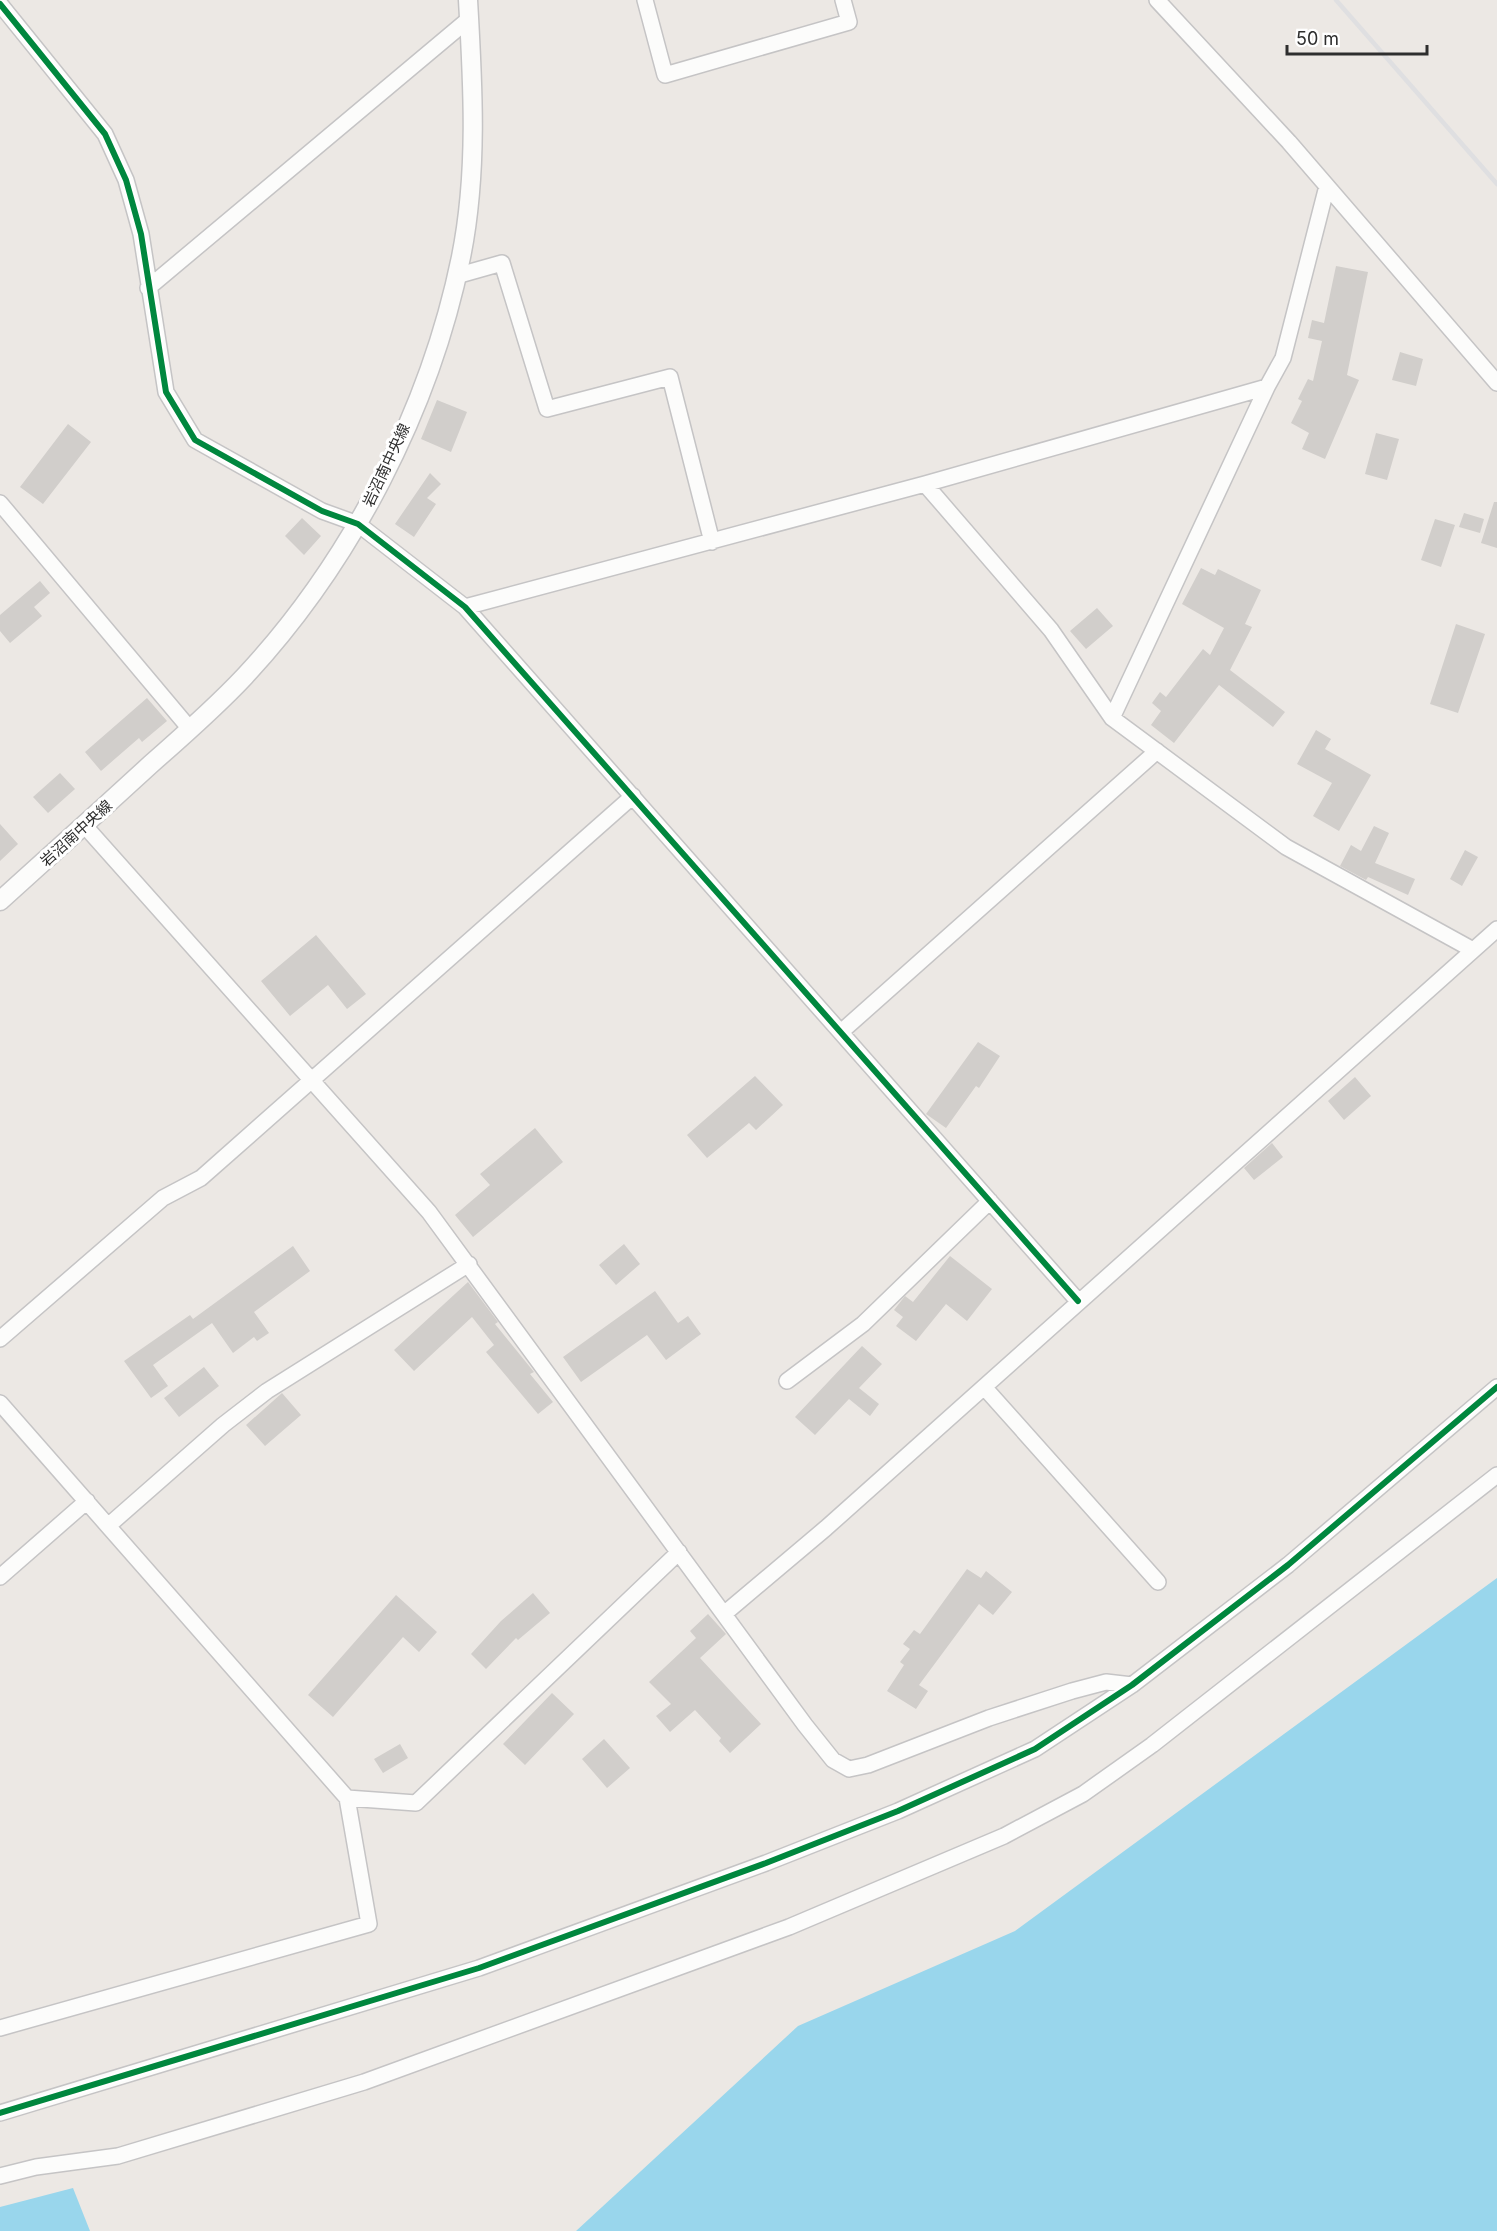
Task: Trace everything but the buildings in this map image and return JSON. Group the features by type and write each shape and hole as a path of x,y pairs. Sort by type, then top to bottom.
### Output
{"street":[{"name":"岩沼南中央線","path":"0,901 244,677 288,627 325,577 358,524 427,375 461,255 471,171 472,83 468,0"},
{"path":"645,0 665,75 849,22 843,0"},
{"path":"1157,0 1327,186 1497,383"},
{"path":"0,4 105,134 126,180 141,234 166,392 195,440 322,511 358,524 465,608 1078,1301"},
{"path":"148,288 469,19"},
{"path":"1112,718 1267,387 1283,358 1327,186"},
{"path":"456,276 502,263 547,409 670,377 712,542"},
{"path":"465,608 925,484 1267,387"},
{"path":"925,484 1051,630 1112,718 1286,848 1473,950"},
{"path":"0,503 190,729"},
{"path":"841,1032 1157,751"},
{"path":"0,1339 163,1198 201,1178 633,796"},
{"path":"84,825 429,1212 833,1760 849,1769 1072,1691 1106,1682 1131,1685"},
{"path":"724,1614 826,1528 1497,929"},
{"path":"787,1381 863,1324 990,1201"},
{"path":"108,1526 223,1425 267,1391 469,1264"},
{"path":"984,1387 1158,1582"},
{"path":"0,2113 479,1968 766,1863 898,1811 1035,1749 1131,1685 1288,1565 1497,1387"},
{"path":"0,1403 347,1798 369,1924 0,2028"},
{"path":"0,2176 36,2167 118,2156 364,2082 789,1928 1004,1836 1083,1794 1152,1744 1497,1475"},
{"path":"0,1577 87,1502"},
{"path":"347,1798 416,1803 679,1552"}],"water":[{"path":"1497,1578 1497,2231 576,2231 798,2026 1015,1931"},
{"path":"73,2188 90,2231 0,2231 0,2207"}],"railway":[{"path":"1336,0 1497,184"}],"cycle path":[{"path":"0,4 105,134 126,180 141,234 166,392 195,440 322,511 358,524 465,607 1078,1301"},
{"path":"0,2113 479,1968 766,1863 898,1811 1035,1749 1132,1685 1288,1565 1497,1387"}]}
